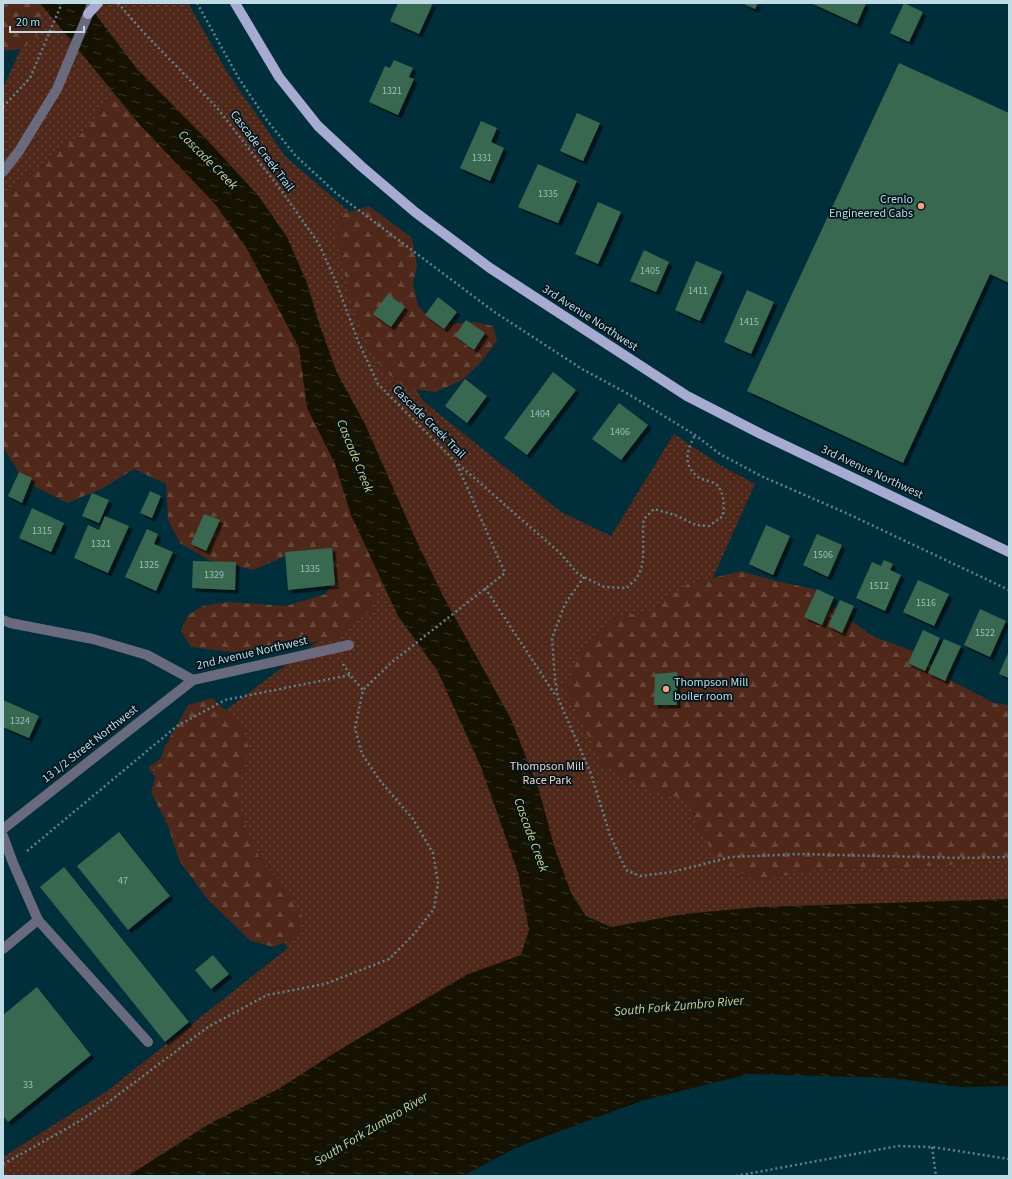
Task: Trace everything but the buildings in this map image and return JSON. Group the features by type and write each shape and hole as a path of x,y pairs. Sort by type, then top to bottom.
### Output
{"main road":[{"path":"88,14 98,3"},
{"name":"3rd Avenue Northwest","path":"235,3 279,77 318,126 414,212 490,268 687,396 761,434 1009,552"}],"street":[{"path":"3,172 19,152 57,90 93,3"},
{"name":"2nd Avenue Northwest","path":"3,620 93,639 147,655 193,680 344,646"},
{"name":"13 1/2 Street Northwest","path":"3,829 193,680"},
{"path":"3,836 38,920 148,1042"},
{"path":"3,950 38,920"}],"path":[{"path":"3,106 30,78 62,3"},
{"name":"Cascade Creek Trail","path":"118,3 145,34 218,109 281,190 319,244 336,282 358,341 378,384 456,462 514,511 560,553 578,574 604,587 627,588 638,577 644,558 642,535 644,519 654,509 675,515 696,525 709,526 723,516 724,499 717,485 698,477 688,466 688,449 695,435 720,454 761,476 846,513 1009,590"},
{"path":"3,1164 99,1109 208,1027 267,994 325,984 389,959 413,935 434,909 438,883 433,853 413,819 381,782 362,754 356,728 363,690 392,662 505,573 456,462"},
{"path":"558,698 552,638 565,604 584,577"},
{"path":"485,588 558,698 591,774 610,835 626,870 640,876 672,872 731,857 801,854 962,858 1009,857"},
{"path":"344,646 344,667 363,690"},
{"path":"13,863 177,726 225,700 350,675"},
{"path":"736,1176 898,1146 932,1147 1009,1159"},
{"path":"932,1147 936,1176"}],"green space":[{"name":"Thompson Mill Race Park","path":"3,3 188,3 227,72 285,156 346,209 406,257 366,309 423,401 561,512 611,536 674,434 720,465 755,484 711,582 1009,716 1009,991 294,1176 3,1176 3,1157 107,1091 288,948 148,768 373,600 366,579 3,375 3,88 30,28"},
{"path":"3,3 44,3 37,36 22,49 3,51"},
{"path":"121,90 170,142 287,302 387,572 371,610 338,638 276,648 231,652 191,647 181,631 188,615 203,606 227,602 286,606 326,594 335,574 320,553 290,554 253,570 209,560 180,543 168,520 166,484 134,469 101,489 67,503 24,481 3,447 3,199 33,171 86,130 104,104"},
{"path":"369,206 412,238 417,266 413,283 418,306 432,321 450,324 474,322 493,326 497,341 481,362 462,380 436,392 409,389 389,375 371,353 354,312 335,234 342,214"},
{"path":"741,571 776,581 814,589 837,610 872,636 913,651 952,681 994,703 1009,705 1009,858 970,864 885,868 822,868 757,881 719,861 699,831 687,799 651,792 602,765 565,687 584,646 613,616 647,613 688,584"},
{"path":"212,698 241,724 249,749 241,774 238,798 245,824 259,857 283,884 303,918 297,936 274,947 251,941 208,900 179,860 168,826 151,792 164,748 188,705"}],"water":[{"path":"40,3 87,3 137,69 208,141 257,194 287,237 307,283 319,323 337,373 365,424 417,542 443,596 511,719 539,790 555,849 571,893 586,916 611,927 684,914 759,907 1009,899 1009,1086 961,1087 890,1078 749,1074 641,1101 515,1148 463,1176 128,1176 209,1124 280,1088 336,1052 466,975 521,955 529,930 518,873 481,767 437,670 398,616 351,515 335,464 307,408 299,348 247,249 215,204 140,125"}],"place":[{"name":"Crenlo Engineered Cabs","path":"921,206"},
{"name":"Thompson Mill boiler room","path":"666,689"}],"water label":[{"name":"Cascade Creek","path":"208,160"},
{"name":"Cascade Creek","path":"355,456"},
{"name":"Cascade Creek","path":"531,835"},
{"name":"South Fork Zumbro River","path":"679,1006"},
{"name":"South Fork Zumbro River","path":"371,1129"}]}
